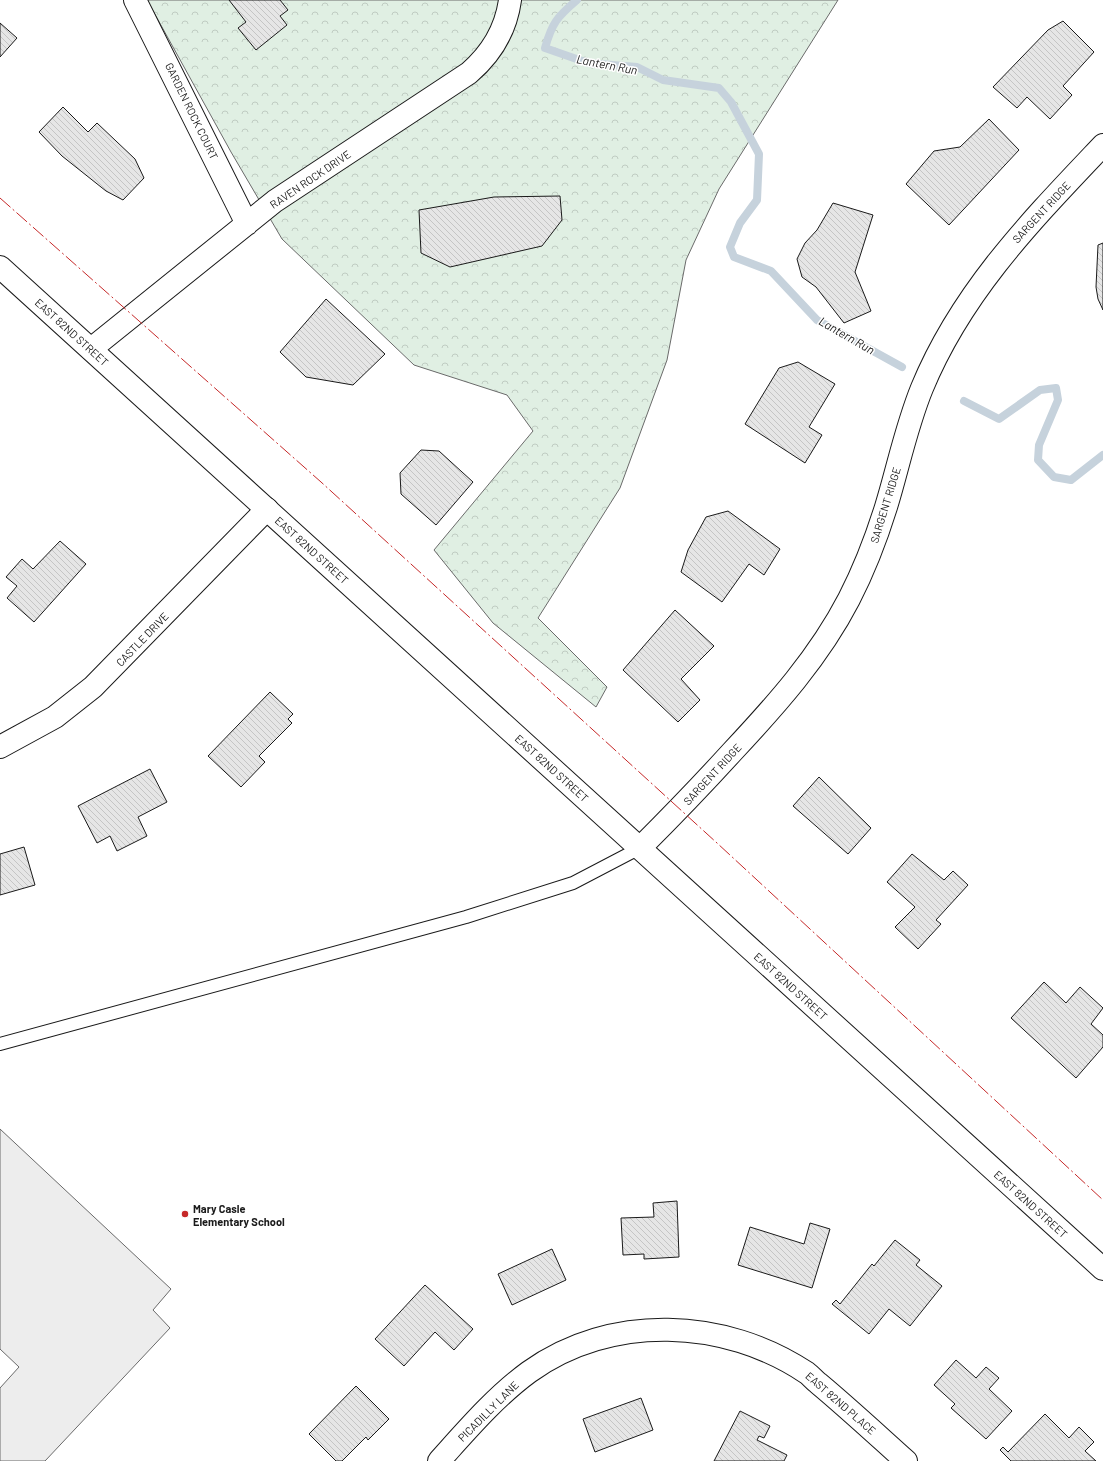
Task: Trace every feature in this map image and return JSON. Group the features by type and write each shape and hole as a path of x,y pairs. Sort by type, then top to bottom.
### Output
{"street":[{"name":"GARDEN ROCK COURT","path":"135,0 247,224"},
{"name":"RAVEN ROCK DRIVE","path":"91,349 275,201 469,73 487,55 501,32 506,20 510,0"},
{"name":"SARGENT RIDGE","path":"640,848 770,711 816,653 849,599 870,554 886,506 902,447 922,389 944,344 962,312 1005,252 1103,145"},
{"name":"EAST 82ND STREET","path":"0,267 267,508 1103,1270"},
{"name":"CASTLE DRIVE","path":"0,747 55,717 93,687 267,508"},
{"name":"EAST 82ND PLACE","path":"607,1336 644,1330 706,1332 765,1350 809,1374 906,1461"},
{"name":"PICADILLY LANE","path":"439,1461 500,1396 529,1372 561,1353 607,1336"}],"lane":[{"path":"0,1044 473,915 573,883 640,848"}],"green space":[{"path":"147,0 838,0 719,189 686,260 667,360 620,488 538,618 607,687 596,707 493,623 434,550 533,431 507,395 414,365 282,239 231,152"}],"shaded area":[{"path":"0,1129 171,1289 153,1310 170,1328 45,1461 0,1461 0,1388 19,1367 0,1349"}],"building":[{"path":"229,0 280,0 288,10 280,16 287,25 256,50 238,28 246,22"},
{"path":"1063,21 1094,52 1063,86 1072,95 1050,119 1027,97 1017,108 993,87 1048,30"},
{"path":"0,23 17,38 0,57"},
{"path":"63,107 88,132 97,123 135,159 144,178 123,200 106,191 62,156 39,132"},
{"path":"989,119 1019,150 949,225 906,184 934,151 960,147"},
{"path":"560,196 562,220 542,246 450,267 421,253 419,210 494,197"},
{"path":"833,203 873,215 855,272 871,311 844,323 816,287 802,277 797,259 805,243 817,230"},
{"path":"1103,243 1103,310 1098,299 1096,287 1098,245"},
{"path":"326,299 385,354 353,385 306,377 280,352"},
{"path":"798,362 835,384 809,427 822,435 805,463 745,424 779,368"},
{"path":"421,450 439,451 473,482 436,525 401,494 400,473"},
{"path":"728,511 780,549 764,575 749,564 722,602 681,572 688,550 706,517"},
{"path":"60,541 86,564 34,622 7,598 17,586 6,577 22,559 33,569"},
{"path":"675,610 714,646 681,679 700,700 678,722 623,670"},
{"path":"270,692 293,714 288,719 292,723 259,756 265,762 241,787 208,756"},
{"path":"150,769 167,802 138,817 147,836 117,851 110,836 97,843 78,806"},
{"path":"819,777 871,828 848,854 793,806"},
{"path":"24,847 35,885 0,895 0,854"},
{"path":"912,854 944,880 953,871 968,885 936,920 941,924 918,949 895,927 915,907 887,882"},
{"path":"1044,982 1066,1003 1080,987 1103,1008 1091,1024 1103,1035 1103,1047 1076,1078 1011,1018"},
{"path":"677,1201 679,1257 644,1259 644,1254 623,1255 621,1218 654,1217 653,1203"},
{"path":"810,1223 830,1229 812,1288 738,1265 750,1227 804,1244"},
{"path":"895,1240 920,1260 916,1265 942,1286 910,1326 889,1309 869,1334 832,1304 836,1300 840,1304 872,1264 874,1266"},
{"path":"552,1249 566,1280 512,1305 498,1274"},
{"path":"425,1285 473,1329 454,1350 435,1332 404,1366 375,1339"},
{"path":"956,1360 976,1378 986,1367 999,1378 989,1389 1012,1411 986,1439 951,1408 955,1404 934,1385"},
{"path":"356,1386 389,1419 368,1440 366,1437 342,1461 336,1461 309,1434"},
{"path":"641,1398 653,1430 595,1452 583,1419"},
{"path":"740,1411 770,1426 764,1438 759,1436 757,1440 787,1455 784,1461 714,1461"},
{"path":"1045,1414 1069,1438 1079,1427 1094,1442 1085,1451 1096,1461 1011,1461 1000,1450 1003,1447 1008,1452"}],"waterway":[{"name":"Lantern Run","path":"577,0 556,21 550,32 545,48 588,63 637,67 663,80 719,88 731,102 759,154 757,200 740,223 730,247 734,257 771,271 817,320 902,367"},
{"name":"Lantern Run","path":"964,401 999,419 1040,390 1056,388 1058,400 1039,445 1038,460 1054,477 1071,480 1103,455"}],"power":[{"path":"0,198 321,482 717,843 1103,1200"}],"place":[{"name":"Mary Casle Elementary School","path":"185,1214"}]}
